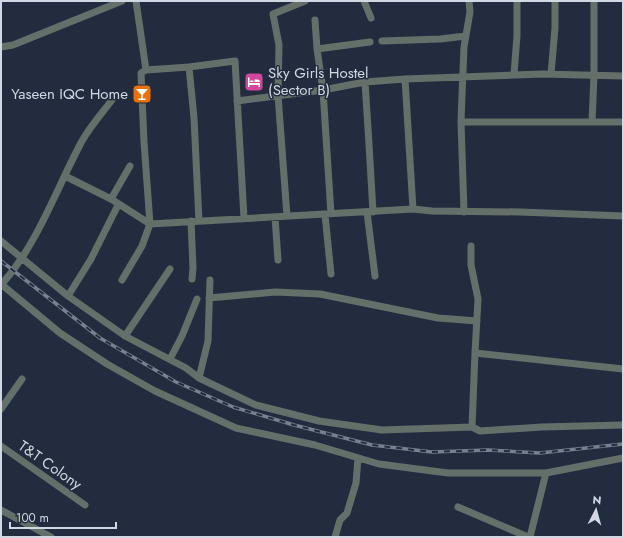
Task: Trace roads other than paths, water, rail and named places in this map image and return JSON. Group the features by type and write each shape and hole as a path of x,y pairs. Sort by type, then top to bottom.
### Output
{"street":[{"path":"1,47 13,45 104,4 122,1"},
{"path":"136,1 146,70"},
{"path":"364,1 371,18"},
{"path":"464,212 461,122 466,36 470,12 469,1"},
{"path":"514,74 517,36 517,1"},
{"path":"551,74 555,28 555,1"},
{"path":"592,122 594,76 594,1"},
{"path":"287,216 278,95 278,45 273,14 300,2"},
{"path":"315,20 323,90 331,274"},
{"path":"382,41 440,39 466,36"},
{"path":"317,48 370,42"},
{"path":"122,280 142,246 150,224 141,73 146,70 235,61 244,218"},
{"path":"189,66 194,118 199,221"},
{"path":"237,101 323,90 365,82 405,79 514,74 623,76"},
{"path":"405,79 413,209"},
{"path":"365,82 370,212 375,276"},
{"path":"115,96 83,140 21,259 1,285 60,333 107,364 155,391 236,428 315,445 379,464 448,473 546,473 623,458"},
{"path":"461,122 623,122"},
{"path":"111,199 130,166"},
{"path":"65,176 111,199 118,205 150,224 413,209 464,212 520,212 623,216"},
{"path":"68,296 91,259 93,252 118,205"},
{"path":"275,217 278,260"},
{"path":"191,221 192,279"},
{"path":"1,241 21,259 68,296 125,336 186,368 199,378 256,405 319,421 382,430 472,427 480,431 623,424"},
{"path":"471,246 472,265 478,299 472,427"},
{"path":"125,336 170,270"},
{"path":"199,378 208,341 210,280"},
{"path":"209,298 275,292 320,294 438,318 477,321"},
{"path":"170,359 182,336 197,299"},
{"path":"475,353 623,369"},
{"path":"1,409 22,379"},
{"name":"T&T Colony","path":"1,446 85,505"},
{"path":"335,537 340,520 347,513 356,483 358,458"},
{"path":"458,507 529,537 546,473"},
{"path":"1,510 51,537"}],"railway":[{"path":"1,261 100,338 176,382 233,407 294,425 372,445 432,452 488,450 540,453 623,444"}],"place":[{"name":"Sky Girls Hostel (Sector B)","path":"254,82"},
{"name":"Yaseen IQC Home","path":"142,94"}]}
